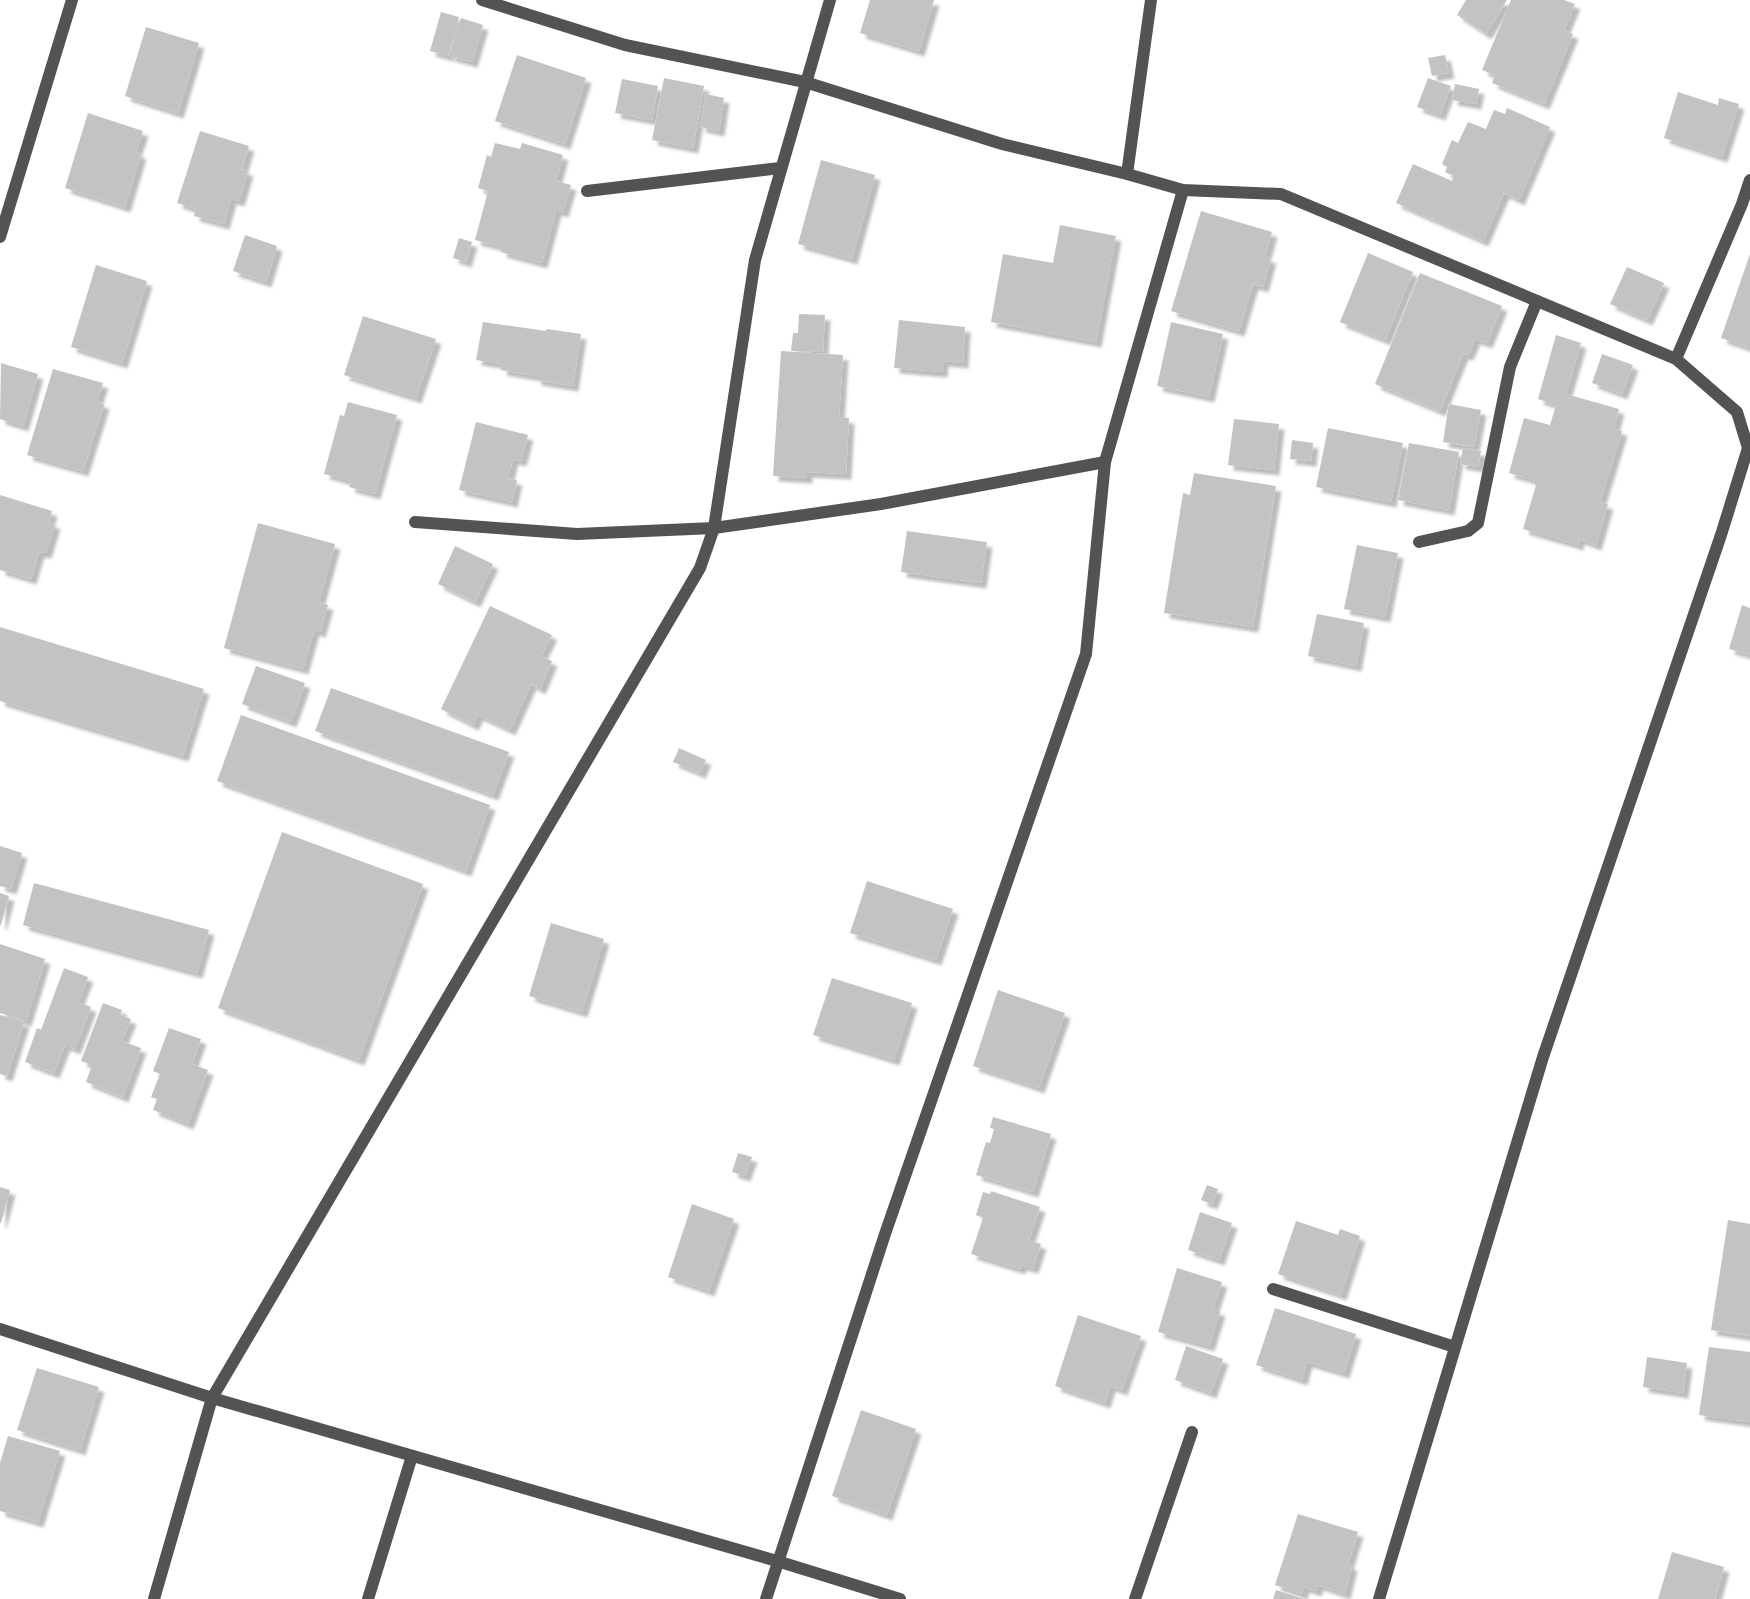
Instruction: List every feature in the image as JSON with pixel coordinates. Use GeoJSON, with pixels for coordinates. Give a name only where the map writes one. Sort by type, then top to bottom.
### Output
{"type":"FeatureCollection","features":[{"type":"Feature","properties":{"kind":"street"},"geometry":{"type":"LineString","coordinates":[[0,237],[72,0]]}},
{"type":"Feature","properties":{"kind":"street"},"geometry":{"type":"LineString","coordinates":[[482,0],[625,45],[805,82],[1002,144],[1183,190],[1281,194],[1676,359],[1737,412],[1748,448],[1543,1058],[1378,1599]]}},
{"type":"Feature","properties":{"kind":"street"},"geometry":{"type":"LineString","coordinates":[[154,1599],[212,1398],[700,568],[714,528],[755,260],[830,0]]}},
{"type":"Feature","properties":{"kind":"street"},"geometry":{"type":"LineString","coordinates":[[1127,174],[1151,0]]}},
{"type":"Feature","properties":{"kind":"street"},"geometry":{"type":"LineString","coordinates":[[587,191],[780,168]]}},
{"type":"Feature","properties":{"kind":"street"},"geometry":{"type":"LineString","coordinates":[[1676,359],[1750,180]]}},
{"type":"Feature","properties":{"kind":"street"},"geometry":{"type":"LineString","coordinates":[[766,1599],[885,1234],[1086,654],[1105,462],[1183,190]]}},
{"type":"Feature","properties":{"kind":"street"},"geometry":{"type":"LineString","coordinates":[[1419,542],[1468,531],[1478,523],[1510,367],[1537,301]]}},
{"type":"Feature","properties":{"kind":"street"},"geometry":{"type":"LineString","coordinates":[[1737,412],[1750,408]]}},
{"type":"Feature","properties":{"kind":"street"},"geometry":{"type":"LineString","coordinates":[[415,522],[577,534],[714,528],[880,504],[1105,462]]}},
{"type":"Feature","properties":{"kind":"street"},"geometry":{"type":"LineString","coordinates":[[1273,1289],[1455,1347]]}},
{"type":"Feature","properties":{"kind":"street"},"geometry":{"type":"LineString","coordinates":[[0,1329],[212,1398],[900,1599]]}},
{"type":"Feature","properties":{"kind":"street"},"geometry":{"type":"LineString","coordinates":[[1135,1599],[1192,1432]]}},
{"type":"Feature","properties":{"kind":"street"},"geometry":{"type":"LineString","coordinates":[[368,1599],[412,1456]]}},
{"type":"Feature","properties":{"kind":"building"},"geometry":{"type":"Polygon","coordinates":[[[870,0],[934,0],[919,51],[860,33],[870,0]]]}},
{"type":"Feature","properties":{"kind":"building"},"geometry":{"type":"Polygon","coordinates":[[[1466,0],[1507,0],[1486,34],[1457,15],[1466,0]]]}},
{"type":"Feature","properties":{"kind":"building"},"geometry":{"type":"Polygon","coordinates":[[[1511,0],[1564,0],[1575,4],[1564,30],[1573,34],[1544,104],[1492,83],[1495,75],[1482,70],[1511,0]]]}},
{"type":"Feature","properties":{"kind":"building"},"geometry":{"type":"Polygon","coordinates":[[[441,12],[459,17],[448,56],[430,51],[441,12]]]}},
{"type":"Feature","properties":{"kind":"building"},"geometry":{"type":"Polygon","coordinates":[[[461,18],[483,25],[472,62],[449,56],[461,18]]]}},
{"type":"Feature","properties":{"kind":"building"},"geometry":{"type":"Polygon","coordinates":[[[146,27],[199,43],[178,113],[125,96],[146,27]]]}},
{"type":"Feature","properties":{"kind":"building"},"geometry":{"type":"Polygon","coordinates":[[[517,55],[586,78],[565,144],[495,121],[517,55]]]}},
{"type":"Feature","properties":{"kind":"building"},"geometry":{"type":"Polygon","coordinates":[[[1445,55],[1449,73],[1432,76],[1428,58],[1445,55]]]}},
{"type":"Feature","properties":{"kind":"building"},"geometry":{"type":"Polygon","coordinates":[[[664,78],[704,86],[693,148],[652,140],[664,78]]]}},
{"type":"Feature","properties":{"kind":"building"},"geometry":{"type":"Polygon","coordinates":[[[1428,78],[1451,86],[1440,115],[1417,107],[1428,78]]]}},
{"type":"Feature","properties":{"kind":"building"},"geometry":{"type":"Polygon","coordinates":[[[622,79],[658,86],[652,120],[615,113],[622,79]]]}},
{"type":"Feature","properties":{"kind":"building"},"geometry":{"type":"Polygon","coordinates":[[[1455,84],[1479,89],[1476,104],[1452,100],[1455,84]]]}},
{"type":"Feature","properties":{"kind":"building"},"geometry":{"type":"Polygon","coordinates":[[[1678,92],[1718,105],[1719,98],[1739,104],[1722,157],[1664,138],[1678,92]]]}},
{"type":"Feature","properties":{"kind":"building"},"geometry":{"type":"Polygon","coordinates":[[[706,94],[724,98],[719,131],[700,127],[706,94]]]}},
{"type":"Feature","properties":{"kind":"building"},"geometry":{"type":"Polygon","coordinates":[[[1507,108],[1550,127],[1519,200],[1504,193],[1483,241],[1396,203],[1413,164],[1452,181],[1454,176],[1445,172],[1447,167],[1442,164],[1452,140],[1458,143],[1468,122],[1486,129],[1494,110],[1505,114],[1507,108]]]}},
{"type":"Feature","properties":{"kind":"building"},"geometry":{"type":"Polygon","coordinates":[[[88,113],[143,131],[136,152],[141,154],[125,207],[65,188],[88,113]]]}},
{"type":"Feature","properties":{"kind":"building"},"geometry":{"type":"Polygon","coordinates":[[[200,131],[249,146],[242,169],[248,171],[239,201],[231,199],[224,224],[194,216],[196,209],[177,203],[200,131]]]}},
{"type":"Feature","properties":{"kind":"building"},"geometry":{"type":"Polygon","coordinates":[[[495,143],[520,149],[522,143],[563,155],[556,181],[571,185],[563,212],[556,210],[542,263],[501,252],[502,247],[475,240],[488,191],[478,188],[487,155],[491,157],[495,143]]]}},
{"type":"Feature","properties":{"kind":"building"},"geometry":{"type":"Polygon","coordinates":[[[821,160],[875,175],[852,259],[798,244],[821,160]]]}},
{"type":"Feature","properties":{"kind":"building"},"geometry":{"type":"Polygon","coordinates":[[[1201,211],[1272,232],[1265,257],[1271,258],[1263,287],[1253,284],[1239,331],[1171,311],[1201,211]]]}},
{"type":"Feature","properties":{"kind":"building"},"geometry":{"type":"Polygon","coordinates":[[[1060,225],[1116,236],[1096,342],[991,322],[1003,254],[1053,263],[1060,225]]]}},
{"type":"Feature","properties":{"kind":"building"},"geometry":{"type":"Polygon","coordinates":[[[245,235],[277,246],[266,282],[233,271],[245,235]]]}},
{"type":"Feature","properties":{"kind":"building"},"geometry":{"type":"Polygon","coordinates":[[[459,238],[472,242],[466,262],[453,258],[459,238]]]}},
{"type":"Feature","properties":{"kind":"building"},"geometry":{"type":"Polygon","coordinates":[[[1368,253],[1413,272],[1385,340],[1340,322],[1368,253]]]}},
{"type":"Feature","properties":{"kind":"building"},"geometry":{"type":"Polygon","coordinates":[[[1750,254],[1750,348],[1721,338],[1750,254]]]}},
{"type":"Feature","properties":{"kind":"building"},"geometry":{"type":"Polygon","coordinates":[[[96,265],[147,281],[122,363],[71,347],[96,265]]]}},
{"type":"Feature","properties":{"kind":"building"},"geometry":{"type":"Polygon","coordinates":[[[1627,267],[1664,283],[1647,320],[1610,304],[1627,267]]]}},
{"type":"Feature","properties":{"kind":"building"},"geometry":{"type":"Polygon","coordinates":[[[1420,273],[1502,306],[1487,343],[1475,339],[1468,355],[1463,354],[1440,411],[1375,384],[1420,273]]]}},
{"type":"Feature","properties":{"kind":"building"},"geometry":{"type":"Polygon","coordinates":[[[799,314],[825,315],[823,352],[791,351],[793,333],[798,333],[799,314]]]}},
{"type":"Feature","properties":{"kind":"building"},"geometry":{"type":"Polygon","coordinates":[[[363,316],[436,339],[416,398],[344,375],[363,316]]]}},
{"type":"Feature","properties":{"kind":"building"},"geometry":{"type":"Polygon","coordinates":[[[899,320],[965,327],[963,363],[943,361],[942,372],[894,368],[899,320]]]}},
{"type":"Feature","properties":{"kind":"building"},"geometry":{"type":"Polygon","coordinates":[[[483,322],[581,334],[573,386],[536,380],[536,376],[501,370],[502,364],[476,360],[483,322]]]}},
{"type":"Feature","properties":{"kind":"building"},"geometry":{"type":"Polygon","coordinates":[[[1171,322],[1223,334],[1209,397],[1157,386],[1171,322]]]}},
{"type":"Feature","properties":{"kind":"building"},"geometry":{"type":"Polygon","coordinates":[[[1556,335],[1581,343],[1566,394],[1619,409],[1614,428],[1622,431],[1600,502],[1608,504],[1596,545],[1579,539],[1578,545],[1523,529],[1536,485],[1533,483],[1534,480],[1509,473],[1524,418],[1550,425],[1556,405],[1538,399],[1556,335]]]}},
{"type":"Feature","properties":{"kind":"building"},"geometry":{"type":"Polygon","coordinates":[[[781,351],[843,355],[839,417],[849,418],[846,474],[807,472],[807,478],[773,476],[781,351]]]}},
{"type":"Feature","properties":{"kind":"building"},"geometry":{"type":"Polygon","coordinates":[[[1602,354],[1633,365],[1622,394],[1592,383],[1602,354]]]}},
{"type":"Feature","properties":{"kind":"building"},"geometry":{"type":"Polygon","coordinates":[[[1,363],[38,374],[23,426],[0,419],[1,363]]]}},
{"type":"Feature","properties":{"kind":"building"},"geometry":{"type":"Polygon","coordinates":[[[53,369],[103,383],[97,401],[104,404],[83,471],[27,455],[53,369]]]}},
{"type":"Feature","properties":{"kind":"building"},"geometry":{"type":"Polygon","coordinates":[[[348,402],[397,415],[375,494],[349,487],[351,481],[324,474],[340,415],[344,416],[348,402]]]}},
{"type":"Feature","properties":{"kind":"building"},"geometry":{"type":"Polygon","coordinates":[[[1449,404],[1481,410],[1474,447],[1443,442],[1449,404]]]}},
{"type":"Feature","properties":{"kind":"building"},"geometry":{"type":"Polygon","coordinates":[[[1234,419],[1279,424],[1274,470],[1228,465],[1234,419]]]}},
{"type":"Feature","properties":{"kind":"building"},"geometry":{"type":"Polygon","coordinates":[[[476,422],[528,435],[521,461],[513,459],[508,478],[517,480],[512,502],[459,490],[476,422]]]}},
{"type":"Feature","properties":{"kind":"building"},"geometry":{"type":"Polygon","coordinates":[[[1328,428],[1403,443],[1391,502],[1316,487],[1328,428]]]}},
{"type":"Feature","properties":{"kind":"building"},"geometry":{"type":"Polygon","coordinates":[[[1292,440],[1313,443],[1311,461],[1290,459],[1292,440]]]}},
{"type":"Feature","properties":{"kind":"building"},"geometry":{"type":"Polygon","coordinates":[[[1409,443],[1459,452],[1449,510],[1398,500],[1409,443]]]}},
{"type":"Feature","properties":{"kind":"building"},"geometry":{"type":"Polygon","coordinates":[[[1463,448],[1481,451],[1478,467],[1460,464],[1463,448]]]}},
{"type":"Feature","properties":{"kind":"building"},"geometry":{"type":"Polygon","coordinates":[[[1194,473],[1276,486],[1253,627],[1164,613],[1183,493],[1190,495],[1194,473]]]}},
{"type":"Feature","properties":{"kind":"building"},"geometry":{"type":"Polygon","coordinates":[[[0,495],[52,511],[49,522],[55,524],[46,553],[39,552],[31,579],[0,570],[0,495]]]}},
{"type":"Feature","properties":{"kind":"building"},"geometry":{"type":"Polygon","coordinates":[[[258,523],[335,544],[319,602],[328,605],[320,632],[314,630],[303,669],[224,648],[258,523]]]}},
{"type":"Feature","properties":{"kind":"building"},"geometry":{"type":"Polygon","coordinates":[[[907,531],[987,542],[981,583],[901,572],[907,531]]]}},
{"type":"Feature","properties":{"kind":"building"},"geometry":{"type":"Polygon","coordinates":[[[1357,545],[1398,553],[1385,617],[1344,609],[1357,545]]]}},
{"type":"Feature","properties":{"kind":"building"},"geometry":{"type":"Polygon","coordinates":[[[455,546],[493,564],[475,602],[438,584],[455,546]]]}},
{"type":"Feature","properties":{"kind":"building"},"geometry":{"type":"Polygon","coordinates":[[[1742,605],[1750,608],[1750,655],[1729,649],[1742,605]]]}},
{"type":"Feature","properties":{"kind":"building"},"geometry":{"type":"Polygon","coordinates":[[[490,606],[552,635],[541,656],[552,661],[540,689],[531,684],[510,730],[478,715],[473,725],[441,709],[490,606]]]}},
{"type":"Feature","properties":{"kind":"building"},"geometry":{"type":"Polygon","coordinates":[[[1317,614],[1364,623],[1356,666],[1308,656],[1317,614]]]}},
{"type":"Feature","properties":{"kind":"building"},"geometry":{"type":"Polygon","coordinates":[[[0,627],[204,689],[183,756],[0,701],[0,627]]]}},
{"type":"Feature","properties":{"kind":"building"},"geometry":{"type":"Polygon","coordinates":[[[256,666],[305,683],[291,722],[242,704],[256,666]]]}},
{"type":"Feature","properties":{"kind":"building"},"geometry":{"type":"Polygon","coordinates":[[[331,688],[509,752],[493,795],[315,731],[331,688]]]}},
{"type":"Feature","properties":{"kind":"building"},"geometry":{"type":"Polygon","coordinates":[[[241,715],[490,805],[466,871],[217,781],[241,715]]]}},
{"type":"Feature","properties":{"kind":"building"},"geometry":{"type":"Polygon","coordinates":[[[679,748],[706,760],[700,773],[673,762],[679,748]]]}},
{"type":"Feature","properties":{"kind":"building"},"geometry":{"type":"Polygon","coordinates":[[[282,832],[423,884],[359,1060],[218,1008],[282,832]]]}},
{"type":"Feature","properties":{"kind":"building"},"geometry":{"type":"Polygon","coordinates":[[[0,846],[22,853],[11,889],[0,886],[0,846]]]}},
{"type":"Feature","properties":{"kind":"building"},"geometry":{"type":"Polygon","coordinates":[[[867,881],[953,909],[936,960],[850,933],[867,881]]]}},
{"type":"Feature","properties":{"kind":"building"},"geometry":{"type":"Polygon","coordinates":[[[34,883],[209,930],[197,973],[23,925],[34,883]]]}},
{"type":"Feature","properties":{"kind":"building"},"geometry":{"type":"Polygon","coordinates":[[[0,893],[9,896],[1,925],[0,925],[0,893]]]}},
{"type":"Feature","properties":{"kind":"building"},"geometry":{"type":"Polygon","coordinates":[[[551,923],[604,939],[582,1012],[529,996],[551,923]]]}},
{"type":"Feature","properties":{"kind":"building"},"geometry":{"type":"Polygon","coordinates":[[[0,944],[45,959],[26,1021],[0,1013],[0,944]]]}},
{"type":"Feature","properties":{"kind":"building"},"geometry":{"type":"Polygon","coordinates":[[[64,968],[88,977],[78,1002],[91,1007],[75,1049],[65,1045],[54,1073],[25,1062],[37,1028],[41,1030],[64,968]]]}},
{"type":"Feature","properties":{"kind":"building"},"geometry":{"type":"Polygon","coordinates":[[[832,978],[912,1003],[894,1060],[813,1035],[832,978]]]}},
{"type":"Feature","properties":{"kind":"building"},"geometry":{"type":"Polygon","coordinates":[[[998,990],[1065,1013],[1039,1088],[973,1066],[998,990]]]}},
{"type":"Feature","properties":{"kind":"building"},"geometry":{"type":"Polygon","coordinates":[[[103,1003],[122,1010],[120,1015],[131,1019],[122,1041],[141,1048],[123,1097],[86,1082],[92,1065],[81,1061],[103,1003]]]}},
{"type":"Feature","properties":{"kind":"building"},"geometry":{"type":"Polygon","coordinates":[[[0,1015],[24,1022],[7,1076],[0,1074],[0,1015]]]}},
{"type":"Feature","properties":{"kind":"building"},"geometry":{"type":"Polygon","coordinates":[[[169,1028],[201,1039],[192,1064],[208,1070],[188,1124],[153,1110],[157,1099],[151,1097],[160,1074],[153,1071],[169,1028]]]}},
{"type":"Feature","properties":{"kind":"building"},"geometry":{"type":"Polygon","coordinates":[[[993,1117],[1051,1134],[1033,1192],[976,1175],[986,1142],[990,1143],[994,1129],[990,1128],[993,1117]]]}},
{"type":"Feature","properties":{"kind":"building"},"geometry":{"type":"Polygon","coordinates":[[[738,1153],[752,1157],[745,1176],[732,1172],[738,1153]]]}},
{"type":"Feature","properties":{"kind":"building"},"geometry":{"type":"Polygon","coordinates":[[[1207,1185],[1218,1189],[1212,1204],[1201,1200],[1207,1185]]]}},
{"type":"Feature","properties":{"kind":"building"},"geometry":{"type":"Polygon","coordinates":[[[0,1187],[10,1190],[1,1223],[0,1223],[0,1187]]]}},
{"type":"Feature","properties":{"kind":"building"},"geometry":{"type":"Polygon","coordinates":[[[991,1191],[1040,1207],[1029,1240],[1041,1244],[1033,1268],[1021,1265],[1020,1269],[971,1254],[983,1218],[976,1215],[983,1192],[990,1194],[991,1191]]]}},
{"type":"Feature","properties":{"kind":"building"},"geometry":{"type":"Polygon","coordinates":[[[692,1204],[734,1219],[709,1291],[668,1277],[692,1204]]]}},
{"type":"Feature","properties":{"kind":"building"},"geometry":{"type":"Polygon","coordinates":[[[1200,1212],[1232,1223],[1219,1260],[1188,1250],[1200,1212]]]}},
{"type":"Feature","properties":{"kind":"building"},"geometry":{"type":"Polygon","coordinates":[[[1728,1220],[1750,1224],[1750,1336],[1711,1330],[1728,1220]]]}},
{"type":"Feature","properties":{"kind":"building"},"geometry":{"type":"Polygon","coordinates":[[[1296,1221],[1338,1235],[1340,1229],[1360,1236],[1341,1295],[1278,1274],[1296,1221]]]}},
{"type":"Feature","properties":{"kind":"building"},"geometry":{"type":"Polygon","coordinates":[[[1177,1268],[1222,1282],[1213,1309],[1220,1311],[1209,1346],[1158,1332],[1177,1268]]]}},
{"type":"Feature","properties":{"kind":"building"},"geometry":{"type":"Polygon","coordinates":[[[1275,1308],[1356,1334],[1344,1373],[1307,1362],[1302,1380],[1256,1365],[1275,1308]]]}},
{"type":"Feature","properties":{"kind":"building"},"geometry":{"type":"Polygon","coordinates":[[[1078,1315],[1141,1336],[1122,1390],[1110,1386],[1105,1403],[1055,1386],[1078,1315]]]}},
{"type":"Feature","properties":{"kind":"building"},"geometry":{"type":"Polygon","coordinates":[[[1186,1346],[1223,1359],[1211,1393],[1175,1380],[1186,1346]]]}},
{"type":"Feature","properties":{"kind":"building"},"geometry":{"type":"Polygon","coordinates":[[[1709,1347],[1750,1352],[1750,1422],[1699,1415],[1709,1347]]]}},
{"type":"Feature","properties":{"kind":"building"},"geometry":{"type":"Polygon","coordinates":[[[1647,1357],[1687,1363],[1683,1393],[1643,1387],[1647,1357]]]}},
{"type":"Feature","properties":{"kind":"building"},"geometry":{"type":"Polygon","coordinates":[[[37,1368],[99,1387],[80,1450],[17,1430],[37,1368]]]}},
{"type":"Feature","properties":{"kind":"building"},"geometry":{"type":"Polygon","coordinates":[[[861,1410],[916,1429],[887,1515],[832,1496],[861,1410]]]}},
{"type":"Feature","properties":{"kind":"building"},"geometry":{"type":"Polygon","coordinates":[[[8,1436],[60,1451],[38,1522],[0,1511],[0,1463],[8,1436]]]}},
{"type":"Feature","properties":{"kind":"building"},"geometry":{"type":"Polygon","coordinates":[[[1298,1514],[1358,1532],[1348,1564],[1352,1566],[1345,1594],[1318,1585],[1316,1591],[1304,1587],[1302,1594],[1275,1585],[1298,1514]]]}},
{"type":"Feature","properties":{"kind":"building"},"geometry":{"type":"Polygon","coordinates":[[[1672,1552],[1724,1567],[1715,1599],[1658,1599],[1672,1552]]]}},
{"type":"Feature","properties":{"kind":"building"},"geometry":{"type":"Polygon","coordinates":[[[1276,1590],[1304,1599],[1273,1599],[1276,1590]]]}}]}
